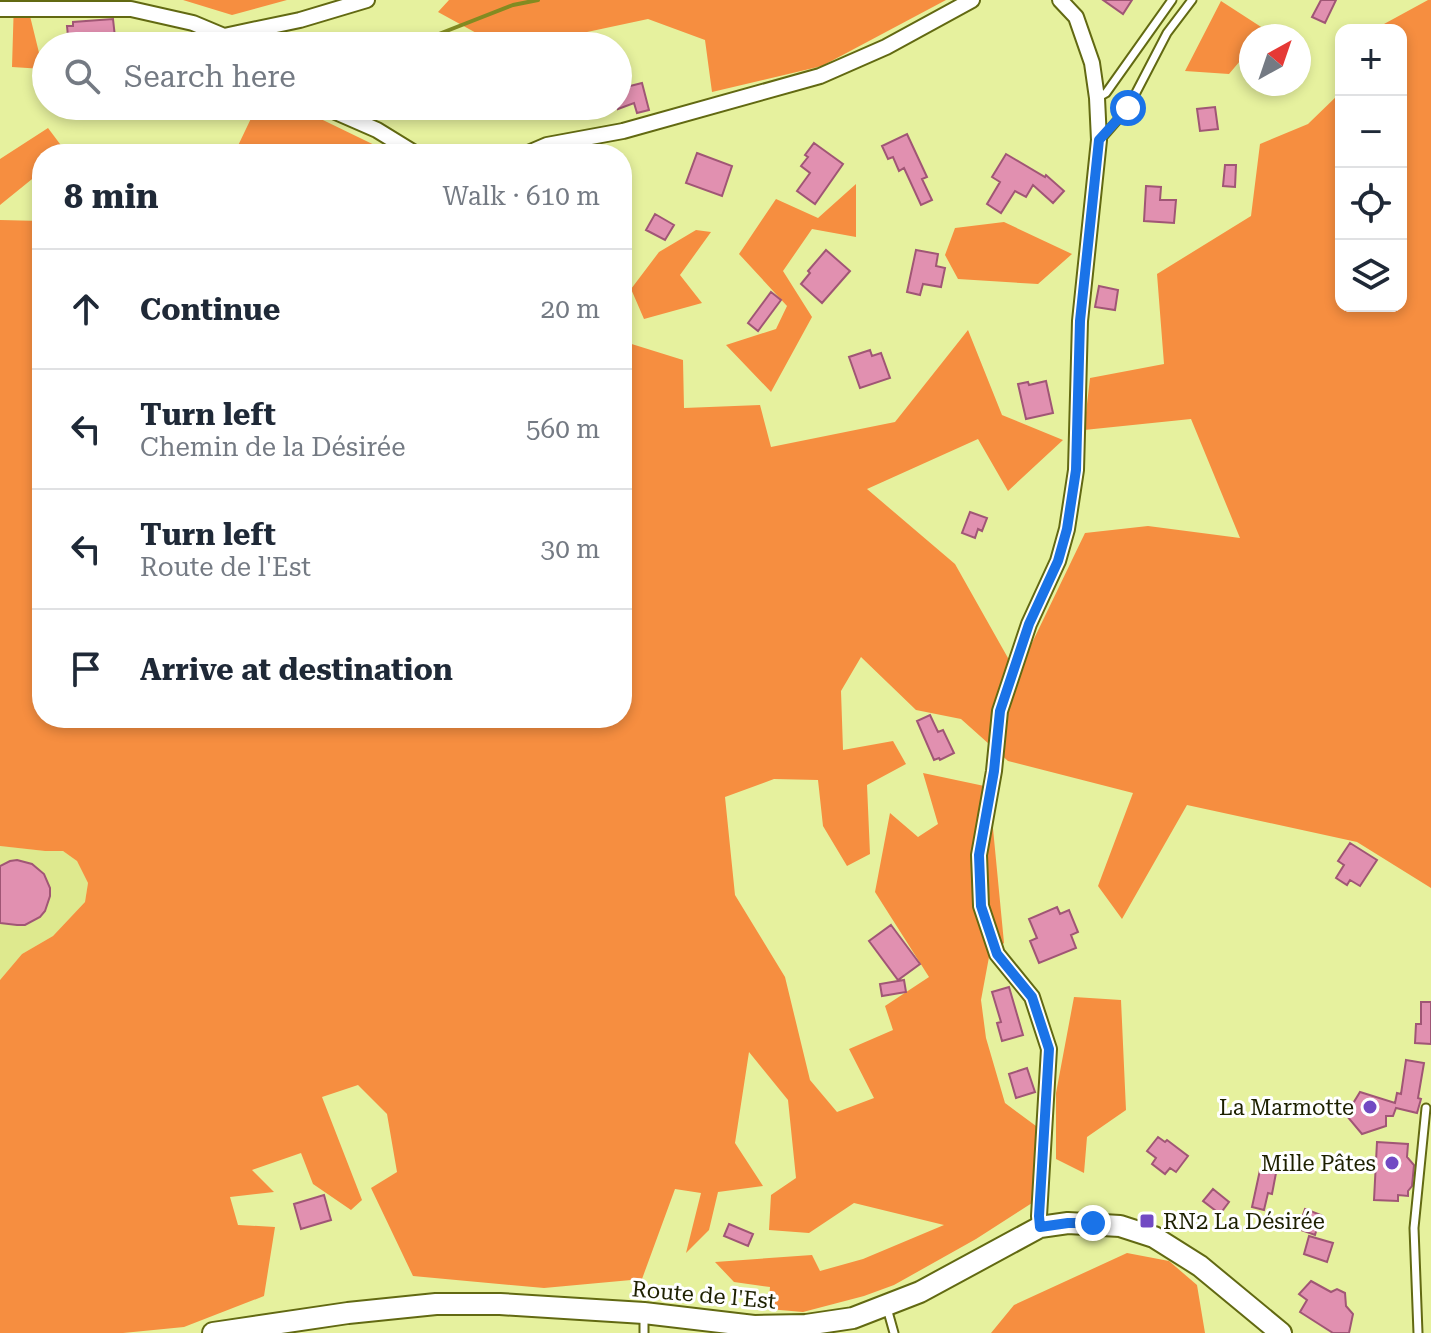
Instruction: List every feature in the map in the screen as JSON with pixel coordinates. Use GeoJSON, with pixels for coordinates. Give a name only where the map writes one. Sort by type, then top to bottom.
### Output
{"type":"FeatureCollection","features":[{"type":"Feature","properties":{"kind":"main road","name":"Route de l'Est"},"geometry":{"type":"LineString","coordinates":[[213,1333],[348,1313],[436,1304],[500,1304],[644,1323],[806,1325],[853,1318],[920,1292],[1040,1227],[1093,1223],[1120,1226],[1154,1237],[1200,1266],[1281,1333]]}},
{"type":"Feature","properties":{"kind":"street"},"geometry":{"type":"LineString","coordinates":[[258,32],[367,0]]}},
{"type":"Feature","properties":{"kind":"street"},"geometry":{"type":"LineString","coordinates":[[552,144],[623,131],[820,76],[886,47],[972,0]]}},
{"type":"Feature","properties":{"kind":"street"},"geometry":{"type":"LineString","coordinates":[[1040,1227],[1049,1049],[1032,997],[997,954],[981,906],[979,855],[994,771],[1000,711],[1029,624],[1058,561],[1067,529],[1076,470],[1080,321],[1099,140],[1092,63],[1076,17],[1060,0]]}},
{"type":"Feature","properties":{"kind":"street"},"geometry":{"type":"LineString","coordinates":[[0,9],[131,9],[193,23],[210,32]]}},
{"type":"Feature","properties":{"kind":"street"},"geometry":{"type":"LineString","coordinates":[[354,120],[400,144]]}},
{"type":"Feature","properties":{"kind":"lane"},"geometry":{"type":"LineString","coordinates":[[1097,98],[1106,93],[1172,0]]}},
{"type":"Feature","properties":{"kind":"lane"},"geometry":{"type":"LineString","coordinates":[[1099,140],[1128,108],[1167,33],[1192,0]]}},
{"type":"Feature","properties":{"kind":"lane"},"geometry":{"type":"LineString","coordinates":[[1418,1333],[1414,1228],[1426,1108]]}},
{"type":"Feature","properties":{"kind":"lane"},"geometry":{"type":"LineString","coordinates":[[885,1305],[894,1333]]}},
{"type":"Feature","properties":{"kind":"shaded area"},"geometry":{"type":"Polygon","coordinates":[[[14,0],[71,0],[69,17],[30,16],[34,32],[32,68],[12,67],[14,0]]]}},
{"type":"Feature","properties":{"kind":"shaded area"},"geometry":{"type":"Polygon","coordinates":[[[183,0],[287,0],[232,15],[183,0]]]}},
{"type":"Feature","properties":{"kind":"shaded area"},"geometry":{"type":"Polygon","coordinates":[[[449,0],[946,0],[822,66],[712,92],[705,40],[648,19],[587,32],[474,32],[438,12],[449,0]]]}},
{"type":"Feature","properties":{"kind":"shaded area"},"geometry":{"type":"Polygon","coordinates":[[[1431,0],[1431,888],[1357,842],[1187,805],[1122,919],[1098,886],[1133,793],[1008,761],[961,719],[916,710],[861,657],[841,691],[843,750],[893,741],[906,764],[867,785],[870,854],[847,866],[823,826],[818,780],[774,779],[725,797],[735,895],[785,977],[810,1080],[837,1112],[874,1098],[849,1049],[893,1030],[885,1006],[929,977],[875,892],[890,813],[918,837],[938,824],[923,773],[989,787],[1004,943],[989,957],[981,1000],[986,1038],[1005,1103],[1036,1126],[1032,1203],[894,1285],[803,1312],[768,1309],[770,1287],[734,1282],[715,1262],[812,1255],[820,1271],[863,1259],[944,1225],[854,1203],[809,1233],[769,1230],[771,1195],[796,1178],[788,1100],[749,1052],[735,1143],[763,1186],[718,1192],[709,1230],[686,1253],[701,1193],[675,1189],[642,1279],[544,1288],[413,1276],[371,1188],[397,1172],[387,1114],[358,1085],[322,1097],[362,1200],[351,1210],[313,1184],[301,1153],[252,1170],[274,1192],[230,1197],[238,1225],[275,1227],[264,1296],[184,1327],[123,1333],[0,1333],[0,980],[22,954],[53,936],[85,902],[88,883],[77,861],[63,851],[0,846],[0,220],[32,221],[32,728],[632,728],[632,344],[683,360],[684,408],[760,405],[771,447],[895,422],[968,330],[1002,415],[1063,440],[1008,491],[978,439],[867,489],[955,564],[1017,674],[1085,533],[1148,526],[1240,538],[1191,419],[1084,430],[1090,378],[1164,364],[1157,274],[1251,216],[1260,144],[1308,124],[1335,98],[1335,312],[1407,312],[1407,24],[1384,24],[1431,0]]]}},
{"type":"Feature","properties":{"kind":"shaded area"},"geometry":{"type":"Polygon","coordinates":[[[1221,1],[1256,24],[1239,24],[1239,62],[1229,74],[1185,71],[1221,1]]]}},
{"type":"Feature","properties":{"kind":"shaded area"},"geometry":{"type":"Polygon","coordinates":[[[250,120],[323,120],[372,144],[239,144],[250,120]]]}},
{"type":"Feature","properties":{"kind":"shaded area"},"geometry":{"type":"Polygon","coordinates":[[[48,128],[60,144],[32,144],[32,179],[0,205],[0,159],[48,128]]]}},
{"type":"Feature","properties":{"kind":"shaded area"},"geometry":{"type":"Polygon","coordinates":[[[856,184],[856,237],[812,229],[783,271],[812,317],[771,392],[726,345],[776,329],[787,306],[739,254],[776,199],[818,218],[856,184]]]}},
{"type":"Feature","properties":{"kind":"shaded area"},"geometry":{"type":"Polygon","coordinates":[[[1004,222],[1072,254],[1038,284],[958,279],[945,255],[955,228],[1004,222]]]}},
{"type":"Feature","properties":{"kind":"shaded area"},"geometry":{"type":"Polygon","coordinates":[[[696,230],[711,232],[680,275],[702,303],[644,319],[632,288],[659,252],[696,230]]]}},
{"type":"Feature","properties":{"kind":"shaded area"},"geometry":{"type":"Polygon","coordinates":[[[0,846],[63,851],[77,861],[88,883],[85,902],[53,936],[22,954],[0,980],[0,846]]]}},
{"type":"Feature","properties":{"kind":"shaded area"},"geometry":{"type":"Polygon","coordinates":[[[1074,997],[1121,1000],[1126,1110],[1087,1137],[1084,1173],[1056,1159],[1056,1093],[1074,997]]]}},
{"type":"Feature","properties":{"kind":"shaded area"},"geometry":{"type":"Polygon","coordinates":[[[1127,1253],[1169,1261],[1197,1285],[1205,1333],[991,1333],[1014,1305],[1127,1253]]]}},
{"type":"Feature","properties":{"kind":"building"},"geometry":{"type":"Polygon","coordinates":[[[1103,0],[1132,0],[1123,14],[1103,0]]]}},
{"type":"Feature","properties":{"kind":"building"},"geometry":{"type":"Polygon","coordinates":[[[1321,0],[1336,0],[1325,23],[1312,17],[1321,0]]]}},
{"type":"Feature","properties":{"kind":"building"},"geometry":{"type":"Polygon","coordinates":[[[113,19],[114,32],[68,32],[67,26],[73,26],[73,22],[113,19]]]}},
{"type":"Feature","properties":{"kind":"building"},"geometry":{"type":"Polygon","coordinates":[[[642,83],[649,110],[637,113],[632,104],[632,86],[642,83]]]}},
{"type":"Feature","properties":{"kind":"building"},"geometry":{"type":"Polygon","coordinates":[[[1215,107],[1218,129],[1200,131],[1197,109],[1215,107]]]}},
{"type":"Feature","properties":{"kind":"building"},"geometry":{"type":"Polygon","coordinates":[[[907,134],[927,177],[922,179],[932,200],[921,205],[904,168],[899,171],[893,157],[888,159],[882,146],[907,134]]]}},
{"type":"Feature","properties":{"kind":"building"},"geometry":{"type":"Polygon","coordinates":[[[814,143],[843,164],[815,204],[797,191],[810,173],[801,166],[814,143]]]}},
{"type":"Feature","properties":{"kind":"building"},"geometry":{"type":"Polygon","coordinates":[[[697,153],[732,166],[722,196],[686,183],[697,153]]]}},
{"type":"Feature","properties":{"kind":"building"},"geometry":{"type":"Polygon","coordinates":[[[1006,154],[1046,175],[1064,191],[1053,203],[1033,185],[1026,197],[1015,191],[1001,213],[987,204],[1000,182],[992,177],[1006,154]]]}},
{"type":"Feature","properties":{"kind":"building"},"geometry":{"type":"Polygon","coordinates":[[[1225,165],[1236,165],[1235,187],[1223,186],[1225,165]]]}},
{"type":"Feature","properties":{"kind":"building"},"geometry":{"type":"Polygon","coordinates":[[[1146,186],[1161,187],[1160,200],[1176,200],[1174,223],[1144,221],[1146,186]]]}},
{"type":"Feature","properties":{"kind":"building"},"geometry":{"type":"Polygon","coordinates":[[[655,214],[674,225],[665,240],[646,230],[655,214]]]}},
{"type":"Feature","properties":{"kind":"building"},"geometry":{"type":"Polygon","coordinates":[[[826,250],[850,271],[822,303],[801,284],[826,250]]]}},
{"type":"Feature","properties":{"kind":"building"},"geometry":{"type":"Polygon","coordinates":[[[916,250],[938,254],[936,266],[945,268],[941,287],[923,284],[920,295],[907,292],[916,250]]]}},
{"type":"Feature","properties":{"kind":"building"},"geometry":{"type":"Polygon","coordinates":[[[1099,286],[1118,290],[1115,310],[1095,307],[1099,286]]]}},
{"type":"Feature","properties":{"kind":"building"},"geometry":{"type":"Polygon","coordinates":[[[771,292],[781,300],[758,331],[748,323],[771,292]]]}},
{"type":"Feature","properties":{"kind":"building"},"geometry":{"type":"Polygon","coordinates":[[[870,350],[872,356],[881,353],[890,378],[860,388],[849,357],[870,350]]]}},
{"type":"Feature","properties":{"kind":"building"},"geometry":{"type":"Polygon","coordinates":[[[1046,381],[1053,413],[1026,419],[1018,384],[1046,381]]]}},
{"type":"Feature","properties":{"kind":"building"},"geometry":{"type":"Polygon","coordinates":[[[970,512],[987,518],[982,531],[978,529],[975,538],[962,533],[970,512]]]}},
{"type":"Feature","properties":{"kind":"building"},"geometry":{"type":"Polygon","coordinates":[[[930,715],[938,732],[943,730],[954,753],[940,760],[934,760],[917,721],[930,715]]]}},
{"type":"Feature","properties":{"kind":"building"},"geometry":{"type":"Polygon","coordinates":[[[1350,843],[1377,860],[1360,886],[1350,880],[1347,885],[1336,878],[1344,865],[1338,861],[1350,843]]]}},
{"type":"Feature","properties":{"kind":"building"},"geometry":{"type":"Polygon","coordinates":[[[17,860],[32,864],[44,874],[50,888],[45,911],[25,925],[0,923],[0,866],[17,860]]]}},
{"type":"Feature","properties":{"kind":"building"},"geometry":{"type":"Polygon","coordinates":[[[1057,907],[1060,914],[1069,910],[1078,932],[1071,935],[1076,948],[1039,963],[1030,941],[1037,938],[1029,919],[1057,907]]]}},
{"type":"Feature","properties":{"kind":"building"},"geometry":{"type":"Polygon","coordinates":[[[891,925],[920,964],[898,980],[869,941],[891,925]]]}},
{"type":"Feature","properties":{"kind":"building"},"geometry":{"type":"Polygon","coordinates":[[[904,980],[906,992],[882,996],[880,984],[904,980]]]}},
{"type":"Feature","properties":{"kind":"building"},"geometry":{"type":"Polygon","coordinates":[[[1009,987],[1023,1035],[1002,1041],[997,1023],[1001,1022],[992,992],[1009,987]]]}},
{"type":"Feature","properties":{"kind":"building"},"geometry":{"type":"Polygon","coordinates":[[[1421,1002],[1431,1002],[1431,1044],[1415,1043],[1416,1024],[1421,1024],[1421,1002]]]}},
{"type":"Feature","properties":{"kind":"building"},"geometry":{"type":"Polygon","coordinates":[[[1406,1060],[1424,1063],[1417,1113],[1396,1108],[1393,1116],[1386,1116],[1386,1126],[1362,1134],[1346,1115],[1360,1092],[1395,1103],[1397,1093],[1401,1094],[1406,1060]]]}},
{"type":"Feature","properties":{"kind":"building"},"geometry":{"type":"Polygon","coordinates":[[[1027,1068],[1035,1092],[1016,1098],[1009,1074],[1027,1068]]]}},
{"type":"Feature","properties":{"kind":"building"},"geometry":{"type":"Polygon","coordinates":[[[1158,1137],[1188,1156],[1176,1172],[1170,1168],[1165,1174],[1152,1164],[1156,1158],[1147,1151],[1158,1137]]]}},
{"type":"Feature","properties":{"kind":"building"},"geometry":{"type":"Polygon","coordinates":[[[1377,1142],[1408,1144],[1407,1157],[1414,1165],[1412,1186],[1408,1196],[1398,1195],[1398,1201],[1374,1200],[1377,1142]]]}},
{"type":"Feature","properties":{"kind":"building"},"geometry":{"type":"Polygon","coordinates":[[[1260,1170],[1276,1173],[1272,1194],[1268,1193],[1264,1210],[1252,1207],[1260,1170]]]}},
{"type":"Feature","properties":{"kind":"building"},"geometry":{"type":"Polygon","coordinates":[[[1213,1189],[1229,1202],[1220,1214],[1203,1201],[1213,1189]]]}},
{"type":"Feature","properties":{"kind":"building"},"geometry":{"type":"Polygon","coordinates":[[[324,1195],[331,1220],[301,1229],[294,1204],[324,1195]]]}},
{"type":"Feature","properties":{"kind":"building"},"geometry":{"type":"Polygon","coordinates":[[[1305,1209],[1321,1215],[1315,1235],[1298,1229],[1305,1209]]]}},
{"type":"Feature","properties":{"kind":"building"},"geometry":{"type":"Polygon","coordinates":[[[729,1224],[753,1234],[748,1246],[724,1236],[729,1224]]]}},
{"type":"Feature","properties":{"kind":"building"},"geometry":{"type":"Polygon","coordinates":[[[1309,1236],[1333,1243],[1327,1262],[1304,1254],[1309,1236]]]}},
{"type":"Feature","properties":{"kind":"building"},"geometry":{"type":"Polygon","coordinates":[[[1311,1281],[1331,1292],[1337,1289],[1345,1293],[1346,1306],[1353,1314],[1349,1333],[1333,1333],[1300,1312],[1307,1300],[1299,1294],[1311,1281]]]}},
{"type":"Feature","properties":{"kind":"waterway"},"geometry":{"type":"LineString","coordinates":[[444,32],[513,5],[538,0]]}},
{"type":"Feature","properties":{"kind":"place","name":"La Marmotte"},"geometry":{"type":"Point","coordinates":[1370,1107]}},
{"type":"Feature","properties":{"kind":"place","name":"Mille Pâtes"},"geometry":{"type":"Point","coordinates":[1392,1163]}},
{"type":"Feature","properties":{"kind":"place","name":"RN2 La Désirée"},"geometry":{"type":"Point","coordinates":[1147,1221]}},
{"type":"Feature","properties":{"kind":"route"},"geometry":{"type":"LineString","coordinates":[[1093,1223],[1040,1227],[1049,1049],[1032,997],[997,954],[981,906],[979,855],[994,771],[1000,711],[1014,664],[1058,561],[1067,529],[1076,470],[1080,321],[1099,140],[1128,108]]}}]}
